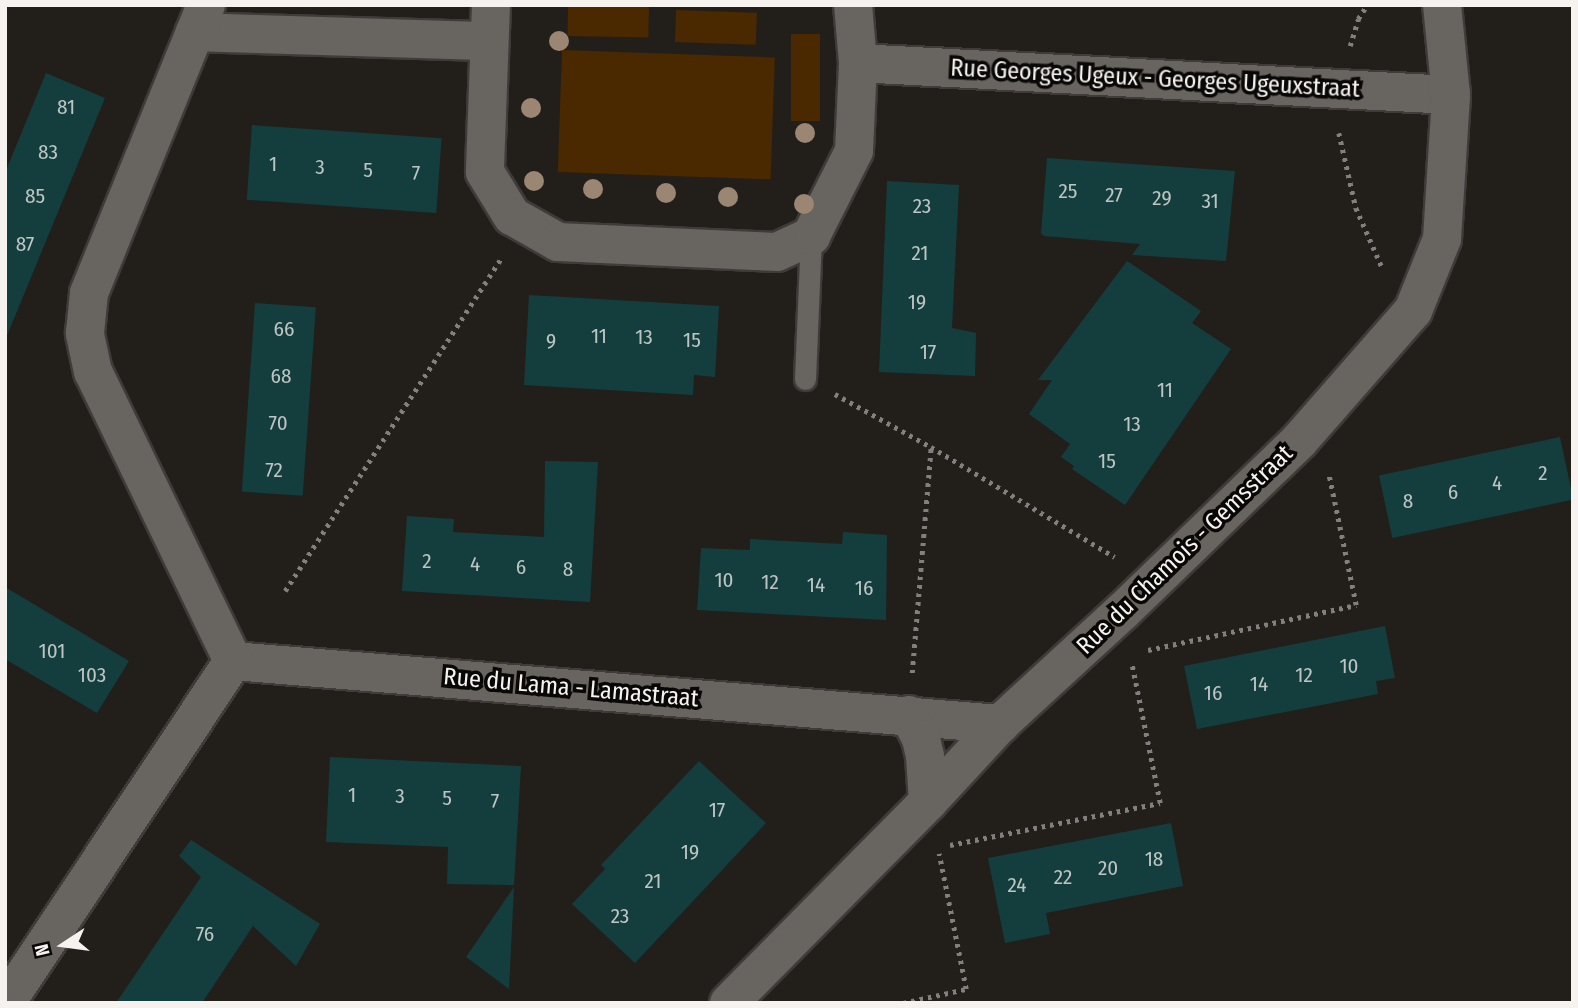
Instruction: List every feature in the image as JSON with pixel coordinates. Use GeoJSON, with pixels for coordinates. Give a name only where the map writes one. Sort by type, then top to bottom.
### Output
{"type":"FeatureCollection","features":[{"type":"Feature","properties":{"kind":"street"},"geometry":{"type":"LineString","coordinates":[[6,1003],[233,661],[93,372],[85,332],[89,293],[201,18],[490,23],[485,172],[512,216],[558,242],[777,251],[811,236],[854,151],[858,63],[853,5]]}},
{"type":"Feature","properties":{"kind":"street","name":"Rue du Chamois - Gemsstraat"},"geometry":{"type":"LineString","coordinates":[[729,1003],[928,802],[1000,724],[1122,612],[1318,420],[1412,311],[1442,239],[1451,95],[1442,5]]}},
{"type":"Feature","properties":{"kind":"street","name":"Rue Georges Ugeux - Georges Ugeuxstraat"},"geometry":{"type":"LineString","coordinates":[[858,63],[1451,95]]}},
{"type":"Feature","properties":{"kind":"street","name":"Rue du Lama - Lamastraat"},"geometry":{"type":"LineString","coordinates":[[233,661],[1000,724]]}},
{"type":"Feature","properties":{"kind":"street"},"geometry":{"type":"LineString","coordinates":[[909,715],[925,756],[928,802]]}},
{"type":"Feature","properties":{"kind":"lane"},"geometry":{"type":"LineString","coordinates":[[806,379],[811,236]]}},
{"type":"Feature","properties":{"kind":"path"},"geometry":{"type":"LineString","coordinates":[[1367,5],[1358,19],[1336,89],[1336,121],[1356,208],[1382,268],[1412,311]]}},
{"type":"Feature","properties":{"kind":"path"},"geometry":{"type":"LineString","coordinates":[[285,591],[510,245],[512,216]]}},
{"type":"Feature","properties":{"kind":"path"},"geometry":{"type":"LineString","coordinates":[[806,379],[931,447],[1154,581]]}},
{"type":"Feature","properties":{"kind":"path"},"geometry":{"type":"LineString","coordinates":[[1130,654],[1356,605],[1318,420]]}},
{"type":"Feature","properties":{"kind":"path"},"geometry":{"type":"LineString","coordinates":[[909,715],[931,447]]}},
{"type":"Feature","properties":{"kind":"path"},"geometry":{"type":"LineString","coordinates":[[903,1003],[966,989],[938,848],[1160,803],[1122,612]]}},
{"type":"Feature","properties":{"kind":"shaded area"},"geometry":{"type":"Polygon","coordinates":[[[568,5],[649,6],[648,37],[567,36],[568,5]]]}},
{"type":"Feature","properties":{"kind":"shaded area"},"geometry":{"type":"Polygon","coordinates":[[[676,10],[757,13],[756,45],[675,42],[676,10]]]}},
{"type":"Feature","properties":{"kind":"shaded area"},"geometry":{"type":"Polygon","coordinates":[[[791,34],[820,34],[820,121],[791,121],[791,34]]]}},
{"type":"Feature","properties":{"kind":"shaded area"},"geometry":{"type":"Polygon","coordinates":[[[562,50],[775,57],[771,179],[558,172],[562,50]]]}},
{"type":"Feature","properties":{"kind":"building"},"geometry":{"type":"Polygon","coordinates":[[[46,73],[105,98],[6,338],[5,173],[46,73]]]}},
{"type":"Feature","properties":{"kind":"building"},"geometry":{"type":"Polygon","coordinates":[[[252,125],[442,138],[436,213],[247,200],[252,125]]]}},
{"type":"Feature","properties":{"kind":"building"},"geometry":{"type":"Polygon","coordinates":[[[1047,158],[1235,171],[1226,261],[1132,255],[1140,244],[1044,236],[1041,233],[1047,158]]]}},
{"type":"Feature","properties":{"kind":"building"},"geometry":{"type":"Polygon","coordinates":[[[887,181],[959,185],[952,328],[976,333],[975,376],[879,372],[887,181]]]}},
{"type":"Feature","properties":{"kind":"building"},"geometry":{"type":"Polygon","coordinates":[[[1127,261],[1201,311],[1192,323],[1231,349],[1125,505],[1072,469],[1074,466],[1061,457],[1070,444],[1029,414],[1052,380],[1038,380],[1127,261]]]}},
{"type":"Feature","properties":{"kind":"building"},"geometry":{"type":"Polygon","coordinates":[[[529,295],[719,306],[715,377],[694,375],[693,395],[524,385],[529,295]]]}},
{"type":"Feature","properties":{"kind":"building"},"geometry":{"type":"Polygon","coordinates":[[[255,303],[316,307],[303,496],[242,492],[255,303]]]}},
{"type":"Feature","properties":{"kind":"building"},"geometry":{"type":"Polygon","coordinates":[[[1560,437],[1573,500],[1392,538],[1379,475],[1560,437]]]}},
{"type":"Feature","properties":{"kind":"building"},"geometry":{"type":"Polygon","coordinates":[[[545,461],[598,462],[590,602],[402,591],[407,516],[454,519],[453,532],[544,537],[545,461]]]}},
{"type":"Feature","properties":{"kind":"building"},"geometry":{"type":"Polygon","coordinates":[[[843,532],[887,535],[886,620],[697,610],[701,548],[750,550],[750,539],[842,544],[843,532]]]}},
{"type":"Feature","properties":{"kind":"building"},"geometry":{"type":"Polygon","coordinates":[[[5,587],[129,661],[97,713],[5,659],[5,587]]]}},
{"type":"Feature","properties":{"kind":"building"},"geometry":{"type":"Polygon","coordinates":[[[1385,626],[1395,678],[1376,681],[1378,694],[1197,729],[1184,666],[1385,626]]]}},
{"type":"Feature","properties":{"kind":"building"},"geometry":{"type":"Polygon","coordinates":[[[330,757],[521,766],[514,885],[447,884],[448,847],[326,842],[330,757]]]}},
{"type":"Feature","properties":{"kind":"building"},"geometry":{"type":"Polygon","coordinates":[[[699,761],[766,823],[635,963],[572,904],[605,869],[601,865],[699,761]]]}},
{"type":"Feature","properties":{"kind":"building"},"geometry":{"type":"Polygon","coordinates":[[[1171,823],[1183,886],[1046,913],[1050,934],[1005,943],[988,858],[1171,823]]]}},
{"type":"Feature","properties":{"kind":"building"},"geometry":{"type":"Polygon","coordinates":[[[191,840],[320,924],[296,966],[253,926],[202,1003],[116,1003],[201,877],[179,856],[191,840]]]}},
{"type":"Feature","properties":{"kind":"building"},"geometry":{"type":"Polygon","coordinates":[[[514,887],[509,989],[466,957],[514,887]]]}}]}
